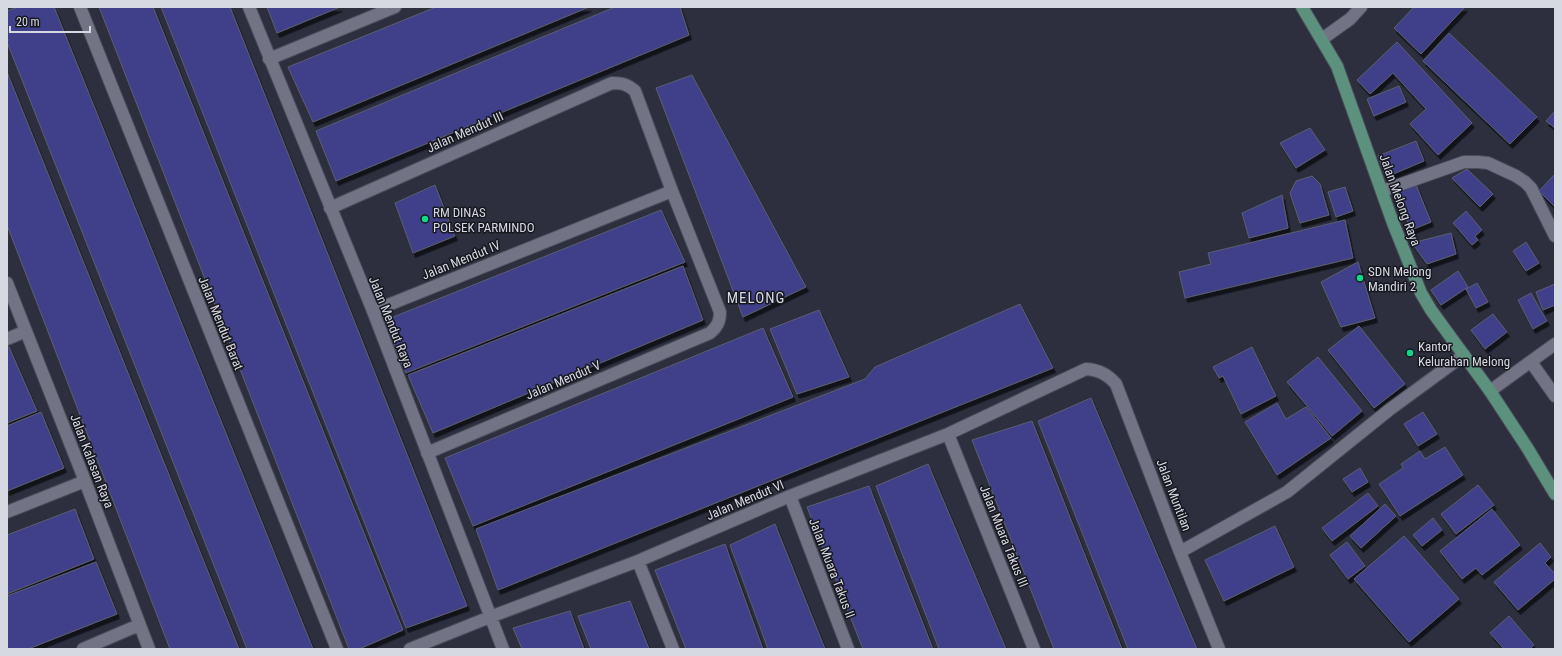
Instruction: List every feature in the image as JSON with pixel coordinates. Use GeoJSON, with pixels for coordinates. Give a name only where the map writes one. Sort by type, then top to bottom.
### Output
{"type":"FeatureCollection","features":[{"type":"Feature","properties":{"kind":"main road","name":"Jalan Melong Raya"},"geometry":{"type":"LineString","coordinates":[[1302,7],[1337,66],[1382,192],[1421,293],[1431,310],[1490,390],[1555,494]]}},
{"type":"Feature","properties":{"kind":"street","name":"Jalan Mendut Barat"},"geometry":{"type":"LineString","coordinates":[[80,7],[337,649]]}},
{"type":"Feature","properties":{"kind":"street","name":"Jalan Mendut Raya"},"geometry":{"type":"LineString","coordinates":[[249,7],[373,311],[502,649]]}},
{"type":"Feature","properties":{"kind":"street"},"geometry":{"type":"LineString","coordinates":[[269,59],[395,7]]}},
{"type":"Feature","properties":{"kind":"street"},"geometry":{"type":"LineString","coordinates":[[1322,39],[1350,19],[1361,7]]}},
{"type":"Feature","properties":{"kind":"street","name":"Jalan Mendut III"},"geometry":{"type":"LineString","coordinates":[[330,208],[612,82],[622,82],[635,91],[672,191]]}},
{"type":"Feature","properties":{"kind":"street"},"geometry":{"type":"LineString","coordinates":[[1382,192],[1464,162],[1488,163],[1516,176],[1531,188],[1555,236]]}},
{"type":"Feature","properties":{"kind":"street","name":"Jalan Mendut IV"},"geometry":{"type":"LineString","coordinates":[[373,311],[672,191]]}},
{"type":"Feature","properties":{"kind":"street","name":"Jalan Mendut V"},"geometry":{"type":"LineString","coordinates":[[427,453],[710,333],[716,327],[720,320],[720,312],[672,191]]}},
{"type":"Feature","properties":{"kind":"street","name":"Jalan Kalasan Raya"},"geometry":{"type":"LineString","coordinates":[[7,283],[149,649]]}},
{"type":"Feature","properties":{"kind":"street"},"geometry":{"type":"LineString","coordinates":[[7,339],[26,331]]}},
{"type":"Feature","properties":{"kind":"street"},"geometry":{"type":"LineString","coordinates":[[1490,390],[1555,344]]}},
{"type":"Feature","properties":{"kind":"street"},"geometry":{"type":"LineString","coordinates":[[1180,552],[1287,492],[1389,410],[1464,355]]}},
{"type":"Feature","properties":{"kind":"street"},"geometry":{"type":"LineString","coordinates":[[1531,362],[1555,396]]}},
{"type":"Feature","properties":{"kind":"street","name":"Jalan Muntilan"},"geometry":{"type":"LineString","coordinates":[[1086,369],[1097,370],[1108,376],[1116,384],[1180,552],[1219,649]]}},
{"type":"Feature","properties":{"kind":"street","name":"Jalan Mendut VI"},"geometry":{"type":"LineString","coordinates":[[410,649],[638,561],[790,496],[948,434],[1086,369]]}},
{"type":"Feature","properties":{"kind":"street","name":"Jalan Muara Takus III"},"geometry":{"type":"LineString","coordinates":[[948,434],[1034,649]]}},
{"type":"Feature","properties":{"kind":"street"},"geometry":{"type":"LineString","coordinates":[[7,512],[85,481]]}},
{"type":"Feature","properties":{"kind":"street","name":"Jalan Muara Takus II"},"geometry":{"type":"LineString","coordinates":[[790,496],[848,649]]}},
{"type":"Feature","properties":{"kind":"street"},"geometry":{"type":"LineString","coordinates":[[638,561],[673,649]]}},
{"type":"Feature","properties":{"kind":"street"},"geometry":{"type":"LineString","coordinates":[[83,649],[139,626]]}},
{"type":"Feature","properties":{"kind":"building"},"geometry":{"type":"Polygon","coordinates":[[[18,7],[54,7],[313,649],[247,649],[7,42],[7,11],[18,7]]]}},
{"type":"Feature","properties":{"kind":"building"},"geometry":{"type":"Polygon","coordinates":[[[99,7],[153,7],[403,630],[359,649],[349,649],[99,7]]]}},
{"type":"Feature","properties":{"kind":"building"},"geometry":{"type":"Polygon","coordinates":[[[161,7],[230,7],[467,606],[406,628],[161,7]]]}},
{"type":"Feature","properties":{"kind":"building"},"geometry":{"type":"Polygon","coordinates":[[[267,7],[340,7],[277,33],[267,7]]]}},
{"type":"Feature","properties":{"kind":"building"},"geometry":{"type":"Polygon","coordinates":[[[436,7],[589,7],[313,122],[288,67],[436,7]]]}},
{"type":"Feature","properties":{"kind":"building"},"geometry":{"type":"Polygon","coordinates":[[[615,7],[680,7],[689,35],[336,181],[316,131],[615,7]]]}},
{"type":"Feature","properties":{"kind":"building"},"geometry":{"type":"Polygon","coordinates":[[[1414,7],[1465,7],[1421,54],[1394,28],[1414,7]]]}},
{"type":"Feature","properties":{"kind":"building"},"geometry":{"type":"Polygon","coordinates":[[[1449,33],[1537,117],[1510,144],[1423,61],[1449,33]]]}},
{"type":"Feature","properties":{"kind":"building"},"geometry":{"type":"Polygon","coordinates":[[[1397,42],[1472,123],[1438,155],[1410,124],[1426,109],[1393,73],[1370,94],[1357,80],[1397,42]]]}},
{"type":"Feature","properties":{"kind":"building"},"geometry":{"type":"Polygon","coordinates":[[[7,72],[239,649],[170,649],[7,225],[7,72]]]}},
{"type":"Feature","properties":{"kind":"building"},"geometry":{"type":"Polygon","coordinates":[[[692,75],[806,287],[743,317],[656,88],[692,75]]]}},
{"type":"Feature","properties":{"kind":"building"},"geometry":{"type":"Polygon","coordinates":[[[1399,86],[1406,102],[1374,116],[1367,99],[1399,86]]]}},
{"type":"Feature","properties":{"kind":"building"},"geometry":{"type":"Polygon","coordinates":[[[1555,111],[1555,128],[1546,121],[1555,111]]]}},
{"type":"Feature","properties":{"kind":"building"},"geometry":{"type":"Polygon","coordinates":[[[1310,128],[1325,150],[1296,168],[1280,143],[1310,128]]]}},
{"type":"Feature","properties":{"kind":"building"},"geometry":{"type":"Polygon","coordinates":[[[1416,141],[1424,161],[1386,177],[1378,156],[1416,141]]]}},
{"type":"Feature","properties":{"kind":"building"},"geometry":{"type":"Polygon","coordinates":[[[1467,169],[1493,194],[1480,207],[1452,178],[1467,169]]]}},
{"type":"Feature","properties":{"kind":"building"},"geometry":{"type":"Polygon","coordinates":[[[1555,174],[1555,207],[1539,191],[1555,174]]]}},
{"type":"Feature","properties":{"kind":"building"},"geometry":{"type":"Polygon","coordinates":[[[1312,176],[1320,184],[1329,215],[1300,223],[1290,193],[1296,181],[1312,176]]]}},
{"type":"Feature","properties":{"kind":"building","name":"RM DINAS POLSEK PARMINDO"},"geometry":{"type":"Polygon","coordinates":[[[435,185],[455,236],[413,253],[395,203],[435,185]]]}},
{"type":"Feature","properties":{"kind":"building"},"geometry":{"type":"Polygon","coordinates":[[[1416,185],[1431,222],[1411,230],[1396,193],[1416,185]]]}},
{"type":"Feature","properties":{"kind":"building"},"geometry":{"type":"Polygon","coordinates":[[[1345,187],[1353,211],[1336,217],[1328,192],[1345,187]]]}},
{"type":"Feature","properties":{"kind":"building"},"geometry":{"type":"Polygon","coordinates":[[[1282,195],[1288,228],[1249,238],[1242,213],[1282,195]]]}},
{"type":"Feature","properties":{"kind":"building"},"geometry":{"type":"Polygon","coordinates":[[[661,210],[685,262],[406,373],[383,321],[661,210]]]}},
{"type":"Feature","properties":{"kind":"building"},"geometry":{"type":"Polygon","coordinates":[[[1466,211],[1482,230],[1475,236],[1478,240],[1472,245],[1453,223],[1466,211]]]}},
{"type":"Feature","properties":{"kind":"building"},"geometry":{"type":"Polygon","coordinates":[[[1345,220],[1353,258],[1185,298],[1179,272],[1211,264],[1208,253],[1345,220]]]}},
{"type":"Feature","properties":{"kind":"building"},"geometry":{"type":"Polygon","coordinates":[[[1451,233],[1456,254],[1427,264],[1412,243],[1451,233]]]}},
{"type":"Feature","properties":{"kind":"building"},"geometry":{"type":"Polygon","coordinates":[[[1526,242],[1539,263],[1526,271],[1513,251],[1526,242]]]}},
{"type":"Feature","properties":{"kind":"building"},"geometry":{"type":"Polygon","coordinates":[[[1358,262],[1375,318],[1341,327],[1321,282],[1358,262]]]}},
{"type":"Feature","properties":{"kind":"building"},"geometry":{"type":"Polygon","coordinates":[[[683,266],[703,320],[433,433],[408,375],[683,266]]]}},
{"type":"Feature","properties":{"kind":"building"},"geometry":{"type":"Polygon","coordinates":[[[1458,271],[1468,287],[1441,305],[1431,290],[1458,271]]]}},
{"type":"Feature","properties":{"kind":"building"},"geometry":{"type":"Polygon","coordinates":[[[1477,283],[1488,302],[1476,308],[1466,289],[1477,283]]]}},
{"type":"Feature","properties":{"kind":"building"},"geometry":{"type":"Polygon","coordinates":[[[1555,284],[1555,305],[1543,310],[1536,292],[1555,284]]]}},
{"type":"Feature","properties":{"kind":"building"},"geometry":{"type":"Polygon","coordinates":[[[1531,293],[1547,321],[1533,329],[1518,300],[1531,293]]]}},
{"type":"Feature","properties":{"kind":"building"},"geometry":{"type":"Polygon","coordinates":[[[1020,304],[1053,368],[498,590],[476,529],[865,379],[875,367],[1020,304]]]}},
{"type":"Feature","properties":{"kind":"building"},"geometry":{"type":"Polygon","coordinates":[[[819,310],[849,377],[797,394],[770,329],[819,310]]]}},
{"type":"Feature","properties":{"kind":"building"},"geometry":{"type":"Polygon","coordinates":[[[1493,314],[1507,332],[1485,349],[1471,330],[1493,314]]]}},
{"type":"Feature","properties":{"kind":"building"},"geometry":{"type":"Polygon","coordinates":[[[1359,326],[1405,384],[1374,408],[1328,350],[1359,326]]]}},
{"type":"Feature","properties":{"kind":"building"},"geometry":{"type":"Polygon","coordinates":[[[763,328],[793,397],[473,526],[445,458],[763,328]]]}},
{"type":"Feature","properties":{"kind":"building"},"geometry":{"type":"Polygon","coordinates":[[[7,347],[9,347],[37,411],[7,423],[7,347]]]}},
{"type":"Feature","properties":{"kind":"building"},"geometry":{"type":"Polygon","coordinates":[[[1252,347],[1276,396],[1241,414],[1223,376],[1219,378],[1213,367],[1252,347]]]}},
{"type":"Feature","properties":{"kind":"building"},"geometry":{"type":"Polygon","coordinates":[[[1318,357],[1362,411],[1332,436],[1287,382],[1318,357]]]}},
{"type":"Feature","properties":{"kind":"building"},"geometry":{"type":"Polygon","coordinates":[[[1091,398],[1197,649],[1128,649],[1038,421],[1091,398]]]}},
{"type":"Feature","properties":{"kind":"building"},"geometry":{"type":"Polygon","coordinates":[[[1277,403],[1286,419],[1306,407],[1331,438],[1277,475],[1245,422],[1277,403]]]}},
{"type":"Feature","properties":{"kind":"building"},"geometry":{"type":"Polygon","coordinates":[[[41,412],[64,468],[7,491],[7,426],[41,412]]]}},
{"type":"Feature","properties":{"kind":"building"},"geometry":{"type":"Polygon","coordinates":[[[1423,412],[1437,434],[1418,446],[1404,424],[1423,412]]]}},
{"type":"Feature","properties":{"kind":"building"},"geometry":{"type":"Polygon","coordinates":[[[1032,421],[1122,649],[1054,649],[972,440],[1032,421]]]}},
{"type":"Feature","properties":{"kind":"building"},"geometry":{"type":"Polygon","coordinates":[[[1445,447],[1463,475],[1400,516],[1379,484],[1403,468],[1401,464],[1420,451],[1425,459],[1445,447]]]}},
{"type":"Feature","properties":{"kind":"building"},"geometry":{"type":"Polygon","coordinates":[[[928,464],[1006,649],[939,649],[876,486],[928,464]]]}},
{"type":"Feature","properties":{"kind":"building"},"geometry":{"type":"Polygon","coordinates":[[[1360,468],[1368,482],[1352,492],[1343,479],[1360,468]]]}},
{"type":"Feature","properties":{"kind":"building"},"geometry":{"type":"Polygon","coordinates":[[[1478,485],[1494,505],[1456,534],[1441,514],[1478,485]]]}},
{"type":"Feature","properties":{"kind":"building"},"geometry":{"type":"Polygon","coordinates":[[[869,486],[933,649],[863,649],[807,507],[869,486]]]}},
{"type":"Feature","properties":{"kind":"building"},"geometry":{"type":"Polygon","coordinates":[[[1368,493],[1378,506],[1332,541],[1322,528],[1368,493]]]}},
{"type":"Feature","properties":{"kind":"building"},"geometry":{"type":"Polygon","coordinates":[[[1385,504],[1396,516],[1361,548],[1350,536],[1385,504]]]}},
{"type":"Feature","properties":{"kind":"building"},"geometry":{"type":"Polygon","coordinates":[[[75,509],[94,559],[7,594],[7,535],[75,509]]]}},
{"type":"Feature","properties":{"kind":"building"},"geometry":{"type":"Polygon","coordinates":[[[1492,509],[1520,545],[1482,575],[1476,568],[1462,579],[1440,551],[1492,509]]]}},
{"type":"Feature","properties":{"kind":"building"},"geometry":{"type":"Polygon","coordinates":[[[1433,518],[1442,530],[1422,546],[1413,535],[1433,518]]]}},
{"type":"Feature","properties":{"kind":"building"},"geometry":{"type":"Polygon","coordinates":[[[775,524],[825,649],[768,649],[730,545],[775,524]]]}},
{"type":"Feature","properties":{"kind":"building"},"geometry":{"type":"Polygon","coordinates":[[[1275,526],[1294,567],[1224,601],[1205,560],[1275,526]]]}},
{"type":"Feature","properties":{"kind":"building"},"geometry":{"type":"Polygon","coordinates":[[[1404,536],[1459,599],[1409,642],[1354,579],[1404,536]]]}},
{"type":"Feature","properties":{"kind":"building"},"geometry":{"type":"Polygon","coordinates":[[[1347,542],[1365,566],[1348,579],[1330,555],[1347,542]]]}},
{"type":"Feature","properties":{"kind":"building"},"geometry":{"type":"Polygon","coordinates":[[[1540,543],[1551,557],[1545,563],[1555,574],[1555,579],[1518,610],[1494,582],[1540,543]]]}},
{"type":"Feature","properties":{"kind":"building"},"geometry":{"type":"Polygon","coordinates":[[[725,544],[763,649],[686,649],[655,570],[725,544]]]}},
{"type":"Feature","properties":{"kind":"building"},"geometry":{"type":"Polygon","coordinates":[[[96,562],[117,614],[28,649],[7,649],[7,596],[96,562]]]}},
{"type":"Feature","properties":{"kind":"building"},"geometry":{"type":"Polygon","coordinates":[[[630,601],[649,649],[591,649],[578,616],[630,601]]]}},
{"type":"Feature","properties":{"kind":"building"},"geometry":{"type":"Polygon","coordinates":[[[570,611],[584,649],[522,649],[513,628],[570,611]]]}},
{"type":"Feature","properties":{"kind":"building"},"geometry":{"type":"Polygon","coordinates":[[[1509,616],[1534,645],[1530,649],[1504,649],[1490,633],[1509,616]]]}},
{"type":"Feature","properties":{"kind":"place","name":"RM DINAS POLSEK PARMINDO"},"geometry":{"type":"Point","coordinates":[425,219]}},
{"type":"Feature","properties":{"kind":"place","name":"SDN Melong Mandiri 2"},"geometry":{"type":"Point","coordinates":[1360,278]}},
{"type":"Feature","properties":{"kind":"place","name":"Kantor Kelurahan Melong"},"geometry":{"type":"Point","coordinates":[1410,353]}},
{"type":"Feature","properties":{"kind":"district","name":"MELONG"},"geometry":{"type":"Point","coordinates":[756,298]}}]}
